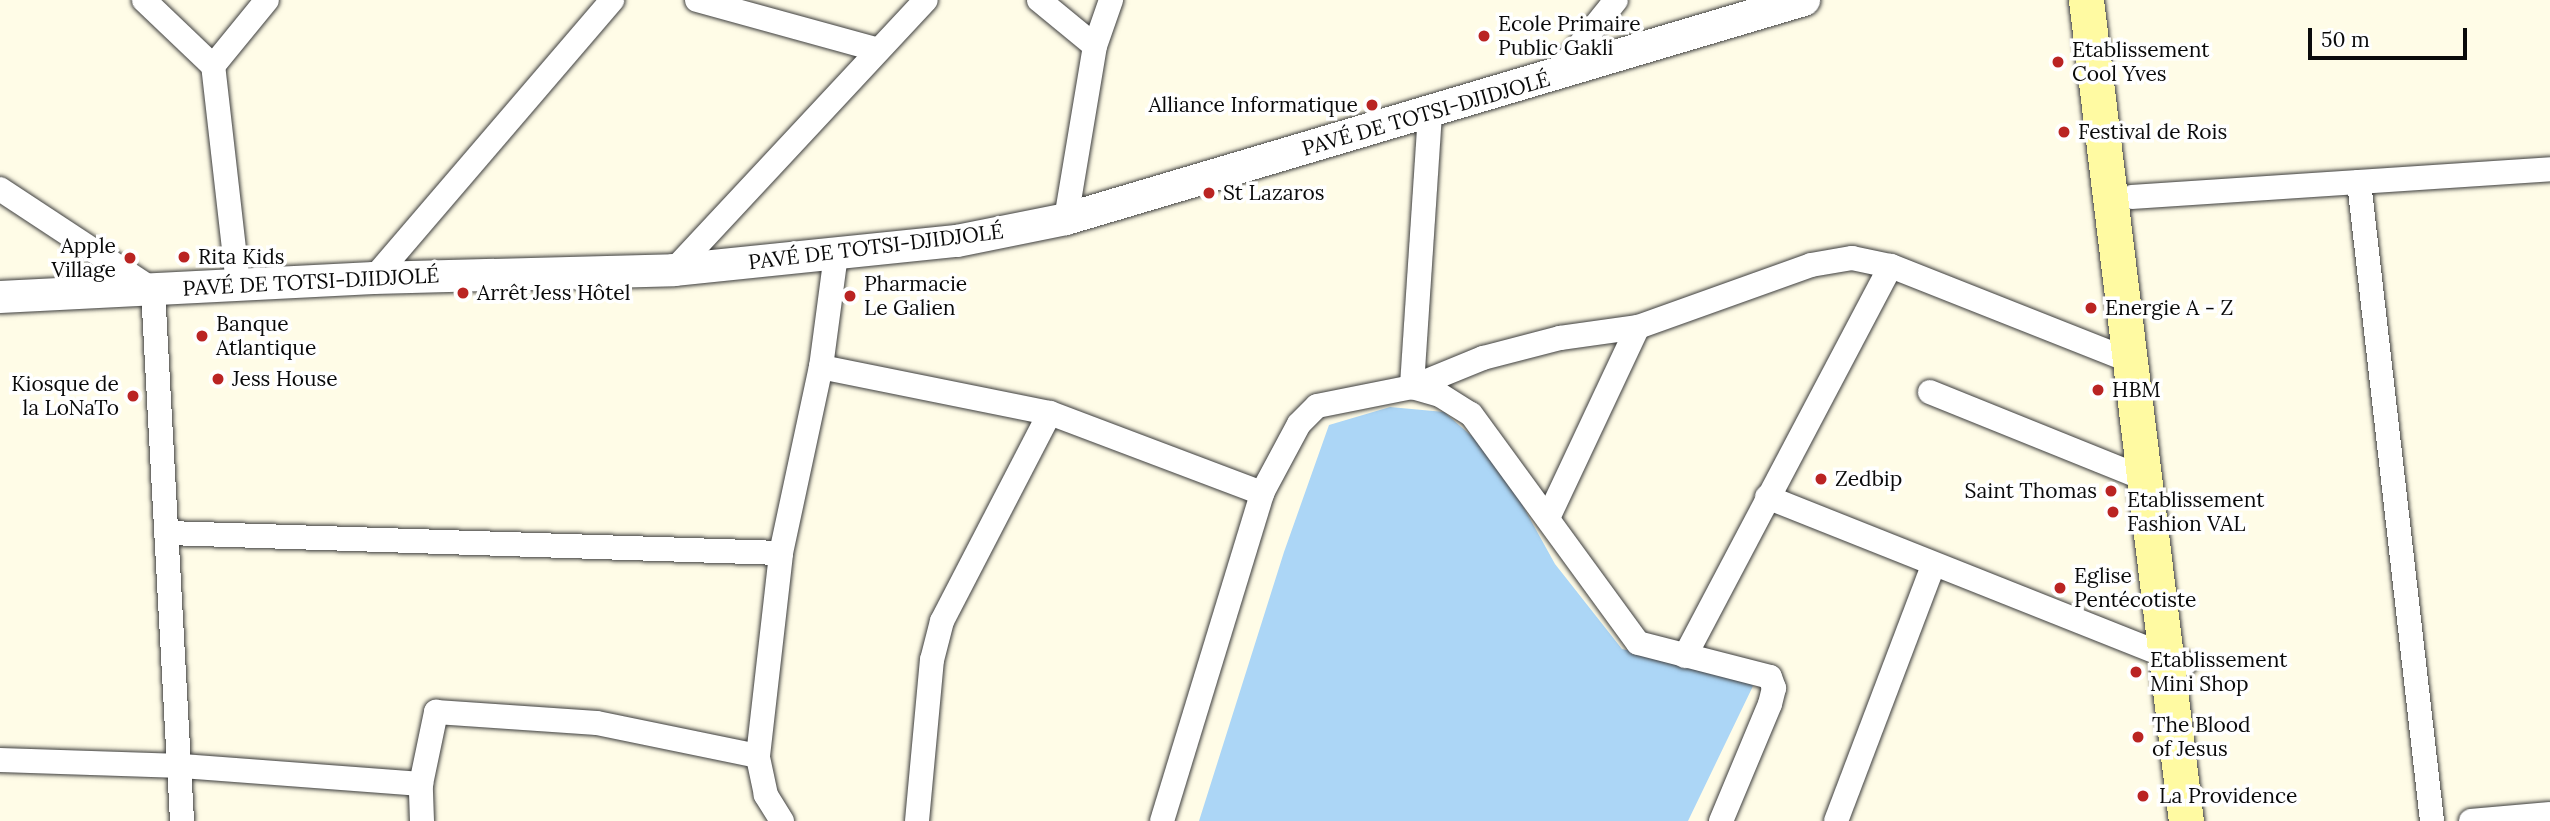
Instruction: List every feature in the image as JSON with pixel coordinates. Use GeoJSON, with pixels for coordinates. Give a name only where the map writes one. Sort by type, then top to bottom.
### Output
{"type":"FeatureCollection","features":[{"type":"Feature","properties":{"kind":"main road"},"geometry":{"type":"LineString","coordinates":[[2086,0],[2143,478],[2207,821]]}},
{"type":"Feature","properties":{"kind":"main road"},"geometry":{"type":"LineString","coordinates":[[2109,0],[2132,197],[2175,659],[2186,821]]}},
{"type":"Feature","properties":{"kind":"street"},"geometry":{"type":"LineString","coordinates":[[144,0],[213,66],[238,284]]}},
{"type":"Feature","properties":{"kind":"street"},"geometry":{"type":"LineString","coordinates":[[213,66],[267,0]]}},
{"type":"Feature","properties":{"kind":"street"},"geometry":{"type":"LineString","coordinates":[[374,278],[612,0]]}},
{"type":"Feature","properties":{"kind":"street"},"geometry":{"type":"LineString","coordinates":[[697,0],[878,50]]}},
{"type":"Feature","properties":{"kind":"street"},"geometry":{"type":"LineString","coordinates":[[674,270],[926,0]]}},
{"type":"Feature","properties":{"kind":"street"},"geometry":{"type":"LineString","coordinates":[[1039,0],[1095,46]]}},
{"type":"Feature","properties":{"kind":"street"},"geometry":{"type":"LineString","coordinates":[[1066,219],[1095,46],[1111,0]]}},
{"type":"Feature","properties":{"kind":"street"},"geometry":{"type":"LineString","coordinates":[[1554,76],[1616,0]]}},
{"type":"Feature","properties":{"kind":"street","name":"PAVÉ DE TOTSI-DJIDJOLÉ"},"geometry":{"type":"LineString","coordinates":[[0,297],[374,278],[674,270],[957,241],[1066,219],[1430,114],[1804,0]]}},
{"type":"Feature","properties":{"kind":"street"},"geometry":{"type":"LineString","coordinates":[[1412,387],[1430,114]]}},
{"type":"Feature","properties":{"kind":"street"},"geometry":{"type":"LineString","coordinates":[[2132,197],[2550,169]]}},
{"type":"Feature","properties":{"kind":"street"},"geometry":{"type":"LineString","coordinates":[[2359,181],[2432,821]]}},
{"type":"Feature","properties":{"kind":"street"},"geometry":{"type":"LineString","coordinates":[[0,189],[153,290],[182,766],[182,821]]}},
{"type":"Feature","properties":{"kind":"street"},"geometry":{"type":"LineString","coordinates":[[782,821],[766,795],[758,756],[781,553],[821,367],[836,254]]}},
{"type":"Feature","properties":{"kind":"street"},"geometry":{"type":"LineString","coordinates":[[1162,821],[1262,493],[1299,424],[1317,406],[1412,387],[1483,358],[1547,341],[1638,327],[1811,265],[1852,258],[1891,266],[2129,360]]}},
{"type":"Feature","properties":{"kind":"street"},"geometry":{"type":"LineString","coordinates":[[1685,656],[1891,266]]}},
{"type":"Feature","properties":{"kind":"street"},"geometry":{"type":"LineString","coordinates":[[1548,518],[1638,327]]}},
{"type":"Feature","properties":{"kind":"street"},"geometry":{"type":"LineString","coordinates":[[821,367],[1051,413],[1262,493]]}},
{"type":"Feature","properties":{"kind":"street"},"geometry":{"type":"LineString","coordinates":[[1412,387],[1440,395],[1471,414],[1638,643],[1770,677],[1774,688],[1721,821]]}},
{"type":"Feature","properties":{"kind":"street"},"geometry":{"type":"LineString","coordinates":[[1930,393],[2143,478]]}},
{"type":"Feature","properties":{"kind":"street"},"geometry":{"type":"LineString","coordinates":[[917,821],[932,660],[942,621],[1051,413]]}},
{"type":"Feature","properties":{"kind":"street"},"geometry":{"type":"LineString","coordinates":[[1767,497],[2175,659]]}},
{"type":"Feature","properties":{"kind":"street"},"geometry":{"type":"LineString","coordinates":[[168,533],[781,553]]}},
{"type":"Feature","properties":{"kind":"street"},"geometry":{"type":"LineString","coordinates":[[1836,821],[1933,565]]}},
{"type":"Feature","properties":{"kind":"street"},"geometry":{"type":"LineString","coordinates":[[422,821],[421,784],[436,712],[597,723],[758,756]]}},
{"type":"Feature","properties":{"kind":"street"},"geometry":{"type":"LineString","coordinates":[[0,760],[182,766],[421,784]]}},
{"type":"Feature","properties":{"kind":"street"},"geometry":{"type":"LineString","coordinates":[[2471,821],[2550,814]]}},
{"type":"Feature","properties":{"kind":"water"},"geometry":{"type":"Polygon","coordinates":[[[1390,407],[1444,412],[1482,445],[1514,490],[1555,564],[1622,649],[1740,674],[1753,686],[1688,821],[1199,821],[1284,552],[1329,425],[1390,407]]]}},
{"type":"Feature","properties":{"kind":"place","name":"Ecole Primaire Public Gakli"},"geometry":{"type":"Point","coordinates":[1484,36]}},
{"type":"Feature","properties":{"kind":"place","name":"Etablissement Cool Yves"},"geometry":{"type":"Point","coordinates":[2058,62]}},
{"type":"Feature","properties":{"kind":"place","name":"Alliance Informatique"},"geometry":{"type":"Point","coordinates":[1372,105]}},
{"type":"Feature","properties":{"kind":"place","name":"Festival de Rois"},"geometry":{"type":"Point","coordinates":[2064,132]}},
{"type":"Feature","properties":{"kind":"place","name":"St Lazaros"},"geometry":{"type":"Point","coordinates":[1209,193]}},
{"type":"Feature","properties":{"kind":"place","name":"Rita Kids"},"geometry":{"type":"Point","coordinates":[184,257]}},
{"type":"Feature","properties":{"kind":"place","name":"Apple Village"},"geometry":{"type":"Point","coordinates":[130,258]}},
{"type":"Feature","properties":{"kind":"place","name":"Arrêt Jess Hôtel"},"geometry":{"type":"Point","coordinates":[463,293]}},
{"type":"Feature","properties":{"kind":"place","name":"Pharmacie Le Galien"},"geometry":{"type":"Point","coordinates":[850,296]}},
{"type":"Feature","properties":{"kind":"place","name":"Energie A - Z"},"geometry":{"type":"Point","coordinates":[2091,308]}},
{"type":"Feature","properties":{"kind":"place","name":"Banque Atlantique"},"geometry":{"type":"Point","coordinates":[202,336]}},
{"type":"Feature","properties":{"kind":"place","name":"Jess House"},"geometry":{"type":"Point","coordinates":[218,379]}},
{"type":"Feature","properties":{"kind":"place","name":"HBM"},"geometry":{"type":"Point","coordinates":[2098,390]}},
{"type":"Feature","properties":{"kind":"place","name":"Kiosque de la LoNaTo"},"geometry":{"type":"Point","coordinates":[133,396]}},
{"type":"Feature","properties":{"kind":"place","name":"Zedbip"},"geometry":{"type":"Point","coordinates":[1821,479]}},
{"type":"Feature","properties":{"kind":"place","name":"Saint Thomas"},"geometry":{"type":"Point","coordinates":[2111,491]}},
{"type":"Feature","properties":{"kind":"place","name":"Etablissement Fashion VAL"},"geometry":{"type":"Point","coordinates":[2113,512]}},
{"type":"Feature","properties":{"kind":"place","name":"Eglise Pentécotiste"},"geometry":{"type":"Point","coordinates":[2060,588]}},
{"type":"Feature","properties":{"kind":"place","name":"Etablissement Mini Shop"},"geometry":{"type":"Point","coordinates":[2136,672]}},
{"type":"Feature","properties":{"kind":"place","name":"The Blood of Jesus"},"geometry":{"type":"Point","coordinates":[2138,737]}},
{"type":"Feature","properties":{"kind":"place","name":"La Providence"},"geometry":{"type":"Point","coordinates":[2143,796]}}]}
